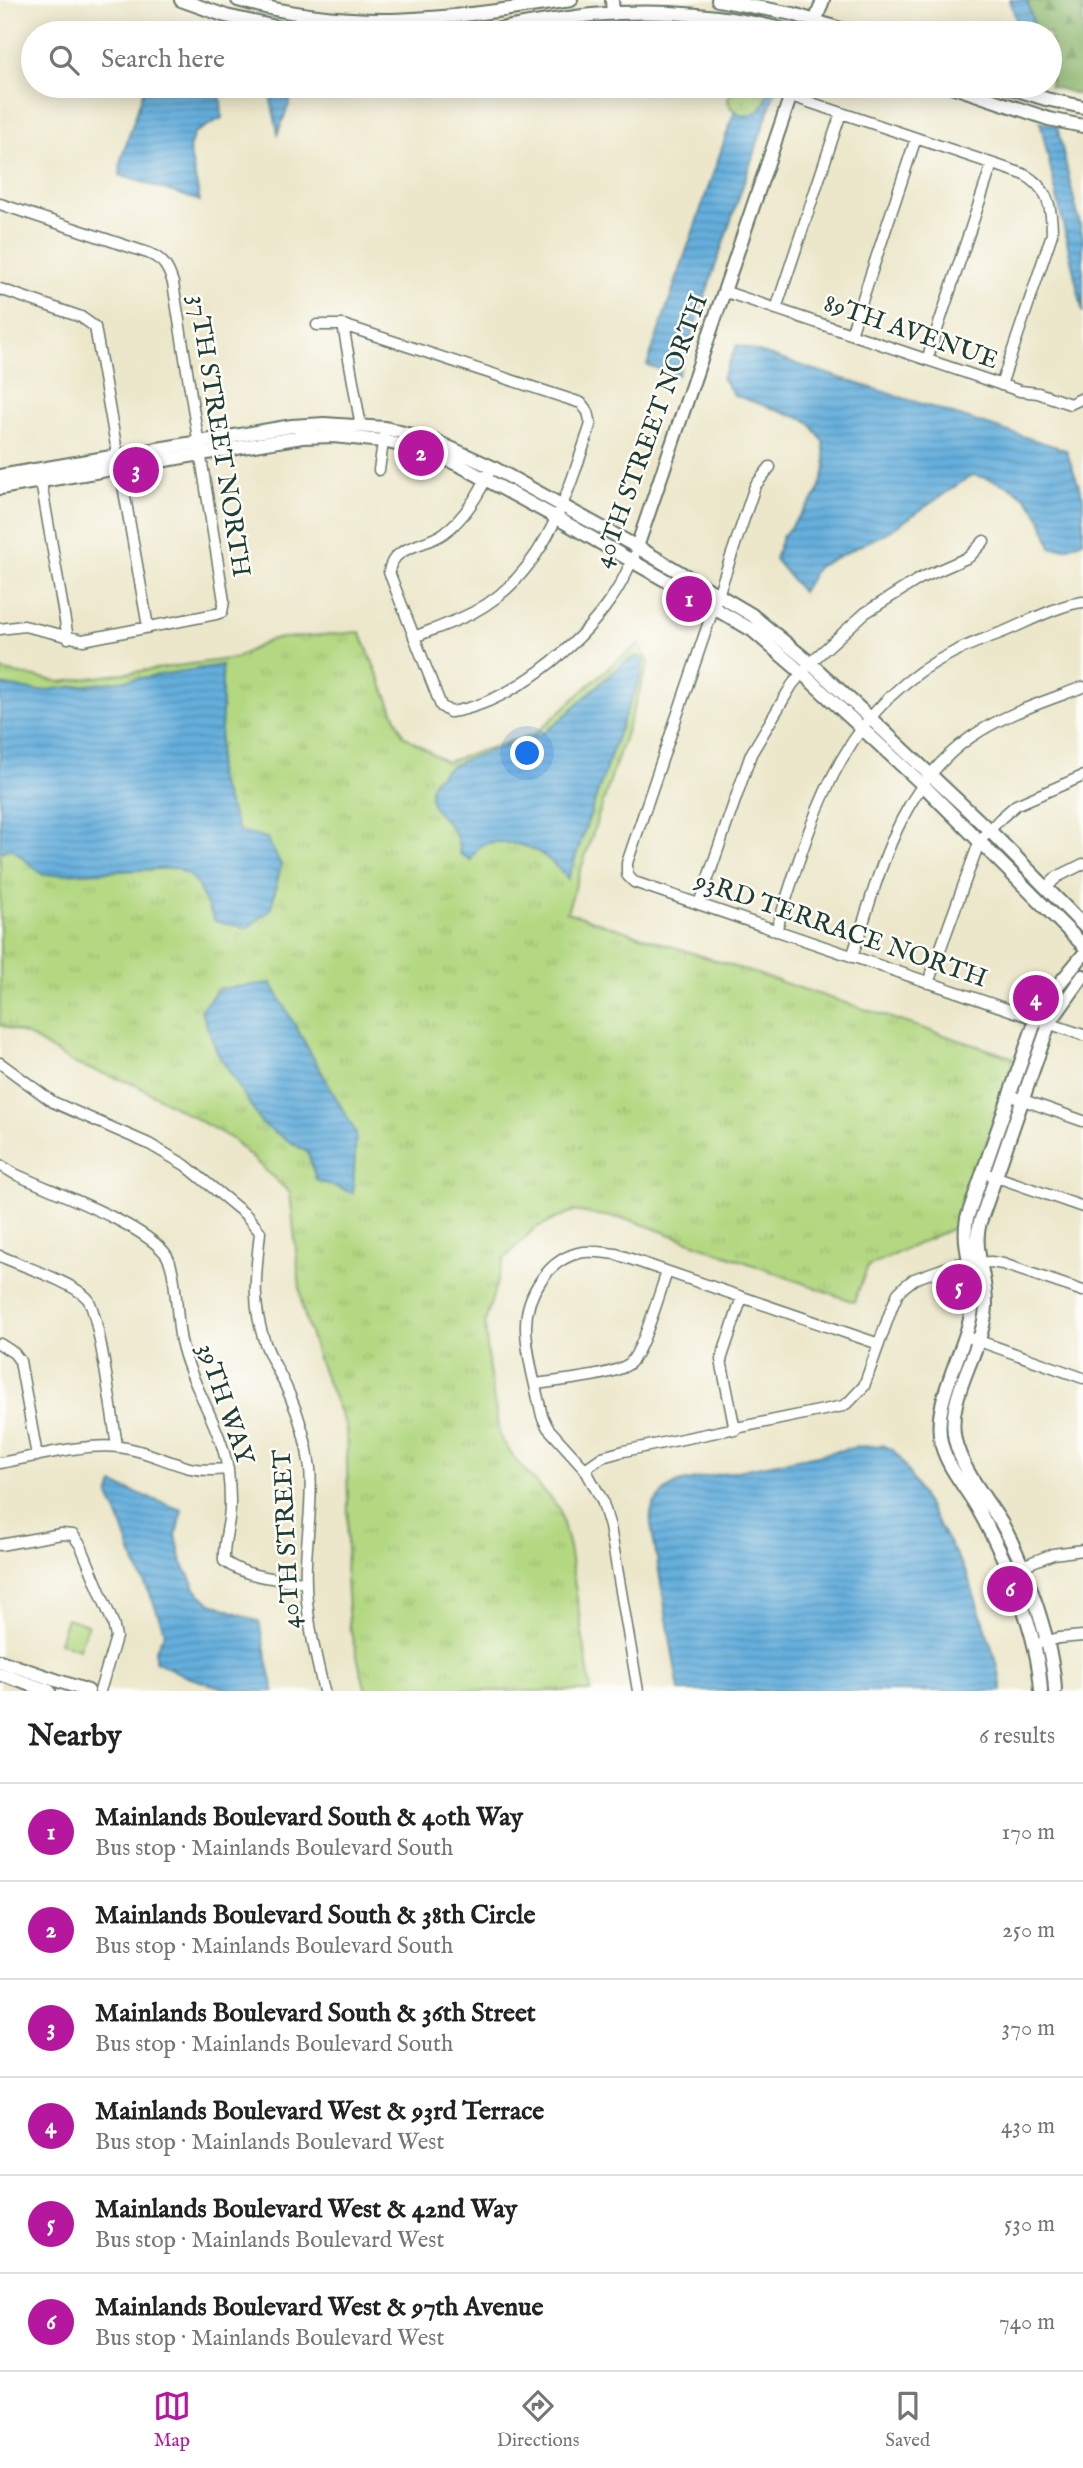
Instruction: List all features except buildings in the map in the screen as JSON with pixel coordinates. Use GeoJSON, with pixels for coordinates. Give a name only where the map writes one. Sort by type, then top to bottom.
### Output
{"type":"FeatureCollection","features":[{"type":"Feature","properties":{"kind":"street"},"geometry":{"type":"LineString","coordinates":[[181,0],[249,21]]}},
{"type":"Feature","properties":{"kind":"street"},"geometry":{"type":"LineString","coordinates":[[238,0],[330,19],[381,21],[453,18],[571,0]]}},
{"type":"Feature","properties":{"kind":"street"},"geometry":{"type":"LineString","coordinates":[[612,0],[613,14]]}},
{"type":"Feature","properties":{"kind":"street"},"geometry":{"type":"LineString","coordinates":[[718,0],[759,7],[797,21]]}},
{"type":"Feature","properties":{"kind":"street"},"geometry":{"type":"LineString","coordinates":[[815,21],[823,0]]}},
{"type":"Feature","properties":{"kind":"street"},"geometry":{"type":"LineString","coordinates":[[549,21],[613,14],[694,15],[737,21]]}},
{"type":"Feature","properties":{"kind":"street","name":"40TH STREET NORTH"},"geometry":{"type":"LineString","coordinates":[[414,638],[442,706],[450,712],[461,711],[525,681],[552,661],[596,619],[612,598],[638,547],[790,98]]}},
{"type":"Feature","properties":{"kind":"street"},"geometry":{"type":"LineString","coordinates":[[808,98],[841,113],[1037,182],[1045,193],[1052,234],[1001,385]]}},
{"type":"Feature","properties":{"kind":"street"},"geometry":{"type":"LineString","coordinates":[[987,98],[1049,119],[1083,126]]}},
{"type":"Feature","properties":{"kind":"street"},"geometry":{"type":"LineString","coordinates":[[1043,98],[1083,107]]}},
{"type":"Feature","properties":{"kind":"street"},"geometry":{"type":"LineString","coordinates":[[776,309],[841,113]]}},
{"type":"Feature","properties":{"kind":"street"},"geometry":{"type":"LineString","coordinates":[[851,334],[916,138]]}},
{"type":"Feature","properties":{"kind":"street"},"geometry":{"type":"LineString","coordinates":[[928,360],[992,164]]}},
{"type":"Feature","properties":{"kind":"street","name":"37TH STREET NORTH"},"geometry":{"type":"LineString","coordinates":[[0,204],[148,253],[163,261],[173,283],[224,594],[222,612],[148,627]]}},
{"type":"Feature","properties":{"kind":"street"},"geometry":{"type":"LineString","coordinates":[[0,289],[81,317],[95,327],[121,462],[148,627],[83,640],[32,627],[0,629]]}},
{"type":"Feature","properties":{"kind":"street","name":"89TH AVENUE"},"geometry":{"type":"LineString","coordinates":[[726,292],[1020,391],[1038,393],[1070,404],[1083,398]]}},
{"type":"Feature","properties":{"kind":"street"},"geometry":{"type":"LineString","coordinates":[[317,325],[343,325],[581,403],[588,412],[591,424],[560,512],[527,567],[501,594],[474,612],[414,638],[389,572],[390,563],[396,554],[444,533],[463,515],[489,473]]}},
{"type":"Feature","properties":{"kind":"street"},"geometry":{"type":"LineString","coordinates":[[343,325],[361,427]]}},
{"type":"Feature","properties":{"kind":"street"},"geometry":{"type":"LineString","coordinates":[[0,476],[40,475],[121,462],[201,448],[292,426],[324,424],[361,427],[384,435]]}},
{"type":"Feature","properties":{"kind":"street"},"geometry":{"type":"LineString","coordinates":[[201,448],[333,436],[384,435],[437,442],[560,512],[638,547],[752,615],[925,779],[980,840],[1083,945]]}},
{"type":"Feature","properties":{"kind":"street"},"geometry":{"type":"LineString","coordinates":[[380,470],[384,435]]}},
{"type":"Feature","properties":{"kind":"street"},"geometry":{"type":"LineString","coordinates":[[714,607],[755,486],[770,467]]}},
{"type":"Feature","properties":{"kind":"street"},"geometry":{"type":"LineString","coordinates":[[0,488],[40,475]]}},
{"type":"Feature","properties":{"kind":"street"},"geometry":{"type":"LineString","coordinates":[[40,475],[68,638]]}},
{"type":"Feature","properties":{"kind":"street"},"geometry":{"type":"LineString","coordinates":[[560,512],[632,560],[752,629],[806,668]]}},
{"type":"Feature","properties":{"kind":"street"},"geometry":{"type":"LineString","coordinates":[[699,904],[751,754],[767,724],[806,668],[852,623],[884,600],[919,579],[969,557],[984,541]]}},
{"type":"Feature","properties":{"kind":"street"},"geometry":{"type":"LineString","coordinates":[[776,931],[825,790],[839,762],[866,723],[908,682],[953,652],[1083,602]]}},
{"type":"Feature","properties":{"kind":"street","name":"93RD TERRACE NORTH"},"geometry":{"type":"LineString","coordinates":[[714,607],[627,863],[627,875],[634,882],[1083,1035]]}},
{"type":"Feature","properties":{"kind":"street"},"geometry":{"type":"LineString","coordinates":[[852,957],[896,830],[925,779],[971,737],[996,722],[1083,687]]}},
{"type":"Feature","properties":{"kind":"street"},"geometry":{"type":"LineString","coordinates":[[928,983],[980,840],[1016,805],[1083,776]]}},
{"type":"Feature","properties":{"kind":"street"},"geometry":{"type":"LineString","coordinates":[[925,779],[989,829],[1083,925]]}},
{"type":"Feature","properties":{"kind":"street"},"geometry":{"type":"LineString","coordinates":[[1046,888],[1057,877],[1083,864]]}},
{"type":"Feature","properties":{"kind":"street"},"geometry":{"type":"LineString","coordinates":[[1041,1691],[1040,1673],[1015,1568],[1013,1543],[966,1465],[955,1440],[953,1424],[955,1408],[978,1341],[986,1307],[985,1284],[965,1232],[989,1175],[1015,1097],[1036,1019],[1059,984],[1083,955]]}},
{"type":"Feature","properties":{"kind":"street"},"geometry":{"type":"LineString","coordinates":[[1015,1097],[1049,1024],[1083,975]]}},
{"type":"Feature","properties":{"kind":"street","name":"40TH STREET"},"geometry":{"type":"LineString","coordinates":[[0,1063],[53,1102],[149,1144],[185,1165],[215,1188],[256,1225],[260,1232],[254,1273],[258,1317],[264,1341],[290,1396],[310,1466],[311,1501],[306,1582],[314,1651],[324,1691]]}},
{"type":"Feature","properties":{"kind":"street"},"geometry":{"type":"LineString","coordinates":[[1015,1097],[1083,1121]]}},
{"type":"Feature","properties":{"kind":"street","name":"39TH WAY"},"geometry":{"type":"LineString","coordinates":[[0,1165],[120,1221],[164,1252],[174,1274],[177,1324],[182,1347],[223,1447],[228,1469],[230,1505],[224,1561],[230,1566],[263,1577],[306,1582]]}},
{"type":"Feature","properties":{"kind":"street"},"geometry":{"type":"LineString","coordinates":[[989,1175],[1083,1207]]}},
{"type":"Feature","properties":{"kind":"street"},"geometry":{"type":"LineString","coordinates":[[638,1691],[610,1527],[602,1500],[584,1469],[548,1428],[542,1416],[526,1332],[526,1316],[531,1298],[545,1275],[582,1252],[616,1254],[879,1344]]}},
{"type":"Feature","properties":{"kind":"street"},"geometry":{"type":"LineString","coordinates":[[0,1256],[75,1289],[90,1301],[94,1311],[117,1447]]}},
{"type":"Feature","properties":{"kind":"street"},"geometry":{"type":"LineString","coordinates":[[975,1262],[973,1301],[965,1336],[943,1403],[940,1436],[948,1462],[1015,1568],[1047,1642],[1054,1669],[1055,1691]]}},
{"type":"Feature","properties":{"kind":"street"},"geometry":{"type":"LineString","coordinates":[[584,1469],[602,1457],[624,1451],[830,1410],[850,1401],[864,1386],[898,1293],[914,1279],[956,1264],[1003,1264],[1083,1292]]}},
{"type":"Feature","properties":{"kind":"street"},"geometry":{"type":"LineString","coordinates":[[535,1384],[617,1370],[631,1362],[639,1349],[667,1272]]}},
{"type":"Feature","properties":{"kind":"street"},"geometry":{"type":"LineString","coordinates":[[735,1430],[721,1360],[742,1297]]}},
{"type":"Feature","properties":{"kind":"street"},"geometry":{"type":"LineString","coordinates":[[965,1336],[1083,1378]]}},
{"type":"Feature","properties":{"kind":"street"},"geometry":{"type":"LineString","coordinates":[[0,1344],[14,1353],[22,1371],[37,1456]]}},
{"type":"Feature","properties":{"kind":"street"},"geometry":{"type":"LineString","coordinates":[[0,1463],[92,1447],[117,1447],[146,1453],[188,1468],[228,1469]]}},
{"type":"Feature","properties":{"kind":"street"},"geometry":{"type":"LineString","coordinates":[[0,1545],[61,1534],[73,1535],[81,1546],[113,1622],[116,1637],[100,1691]]}},
{"type":"Feature","properties":{"kind":"street"},"geometry":{"type":"LineString","coordinates":[[1015,1568],[1053,1554],[1083,1550]]}},
{"type":"Feature","properties":{"kind":"street"},"geometry":{"type":"LineString","coordinates":[[1034,1645],[1083,1636]]}},
{"type":"Feature","properties":{"kind":"street"},"geometry":{"type":"LineString","coordinates":[[0,1661],[88,1691]]}},
{"type":"Feature","properties":{"kind":"street"},"geometry":{"type":"LineString","coordinates":[[0,1674],[49,1691]]}},
{"type":"Feature","properties":{"kind":"green space"},"geometry":{"type":"Polygon","coordinates":[[[1027,0],[1083,0],[1083,96],[1062,90],[1062,21],[1033,21],[1027,0]]]}},
{"type":"Feature","properties":{"kind":"green space"},"geometry":{"type":"Polygon","coordinates":[[[729,98],[766,98],[759,110],[742,116],[731,108],[729,98]]]}},
{"type":"Feature","properties":{"kind":"green space"},"geometry":{"type":"Polygon","coordinates":[[[360,632],[403,735],[446,762],[536,733],[609,667],[639,644],[649,662],[567,912],[1014,1058],[960,1225],[868,1266],[854,1302],[631,1220],[573,1211],[535,1228],[504,1259],[485,1322],[489,1370],[500,1437],[518,1463],[559,1508],[569,1547],[591,1691],[366,1691],[349,1625],[346,1580],[346,1427],[319,1362],[302,1307],[290,1193],[232,1139],[134,1084],[75,1064],[29,1036],[0,1025],[0,670],[61,682],[235,658],[272,639],[360,632]]]}},
{"type":"Feature","properties":{"kind":"green space"},"geometry":{"type":"Polygon","coordinates":[[[67,1618],[88,1625],[79,1649],[59,1642],[67,1618]]]}},
{"type":"Feature","properties":{"kind":"water"},"geometry":{"type":"Polygon","coordinates":[[[1010,0],[1027,0],[1033,21],[1016,21],[1010,0]]]}},
{"type":"Feature","properties":{"kind":"water"},"geometry":{"type":"Polygon","coordinates":[[[141,98],[221,98],[222,118],[194,133],[189,149],[200,201],[120,175],[121,160],[141,98]]]}},
{"type":"Feature","properties":{"kind":"water"},"geometry":{"type":"Polygon","coordinates":[[[271,98],[291,98],[278,133],[271,98]]]}},
{"type":"Feature","properties":{"kind":"water"},"geometry":{"type":"Polygon","coordinates":[[[766,98],[773,98],[678,375],[647,365],[735,110],[742,116],[749,115],[759,110],[766,98]]]}},
{"type":"Feature","properties":{"kind":"water"},"geometry":{"type":"Polygon","coordinates":[[[1040,121],[1057,126],[1083,238],[1083,313],[1040,121]]]}},
{"type":"Feature","properties":{"kind":"water"},"geometry":{"type":"Polygon","coordinates":[[[737,345],[1066,450],[1083,497],[1083,541],[1066,548],[1051,548],[1040,518],[1025,497],[1003,484],[972,475],[890,531],[817,567],[802,592],[775,559],[782,537],[817,495],[826,467],[823,441],[808,421],[734,395],[722,378],[737,345]]]}},
{"type":"Feature","properties":{"kind":"water"},"geometry":{"type":"Polygon","coordinates":[[[638,656],[644,659],[640,679],[622,722],[568,879],[546,858],[522,845],[490,842],[479,847],[471,860],[460,854],[454,832],[431,801],[431,788],[437,777],[463,761],[543,733],[619,667],[638,656]]]}},
{"type":"Feature","properties":{"kind":"water"},"geometry":{"type":"Polygon","coordinates":[[[222,665],[222,717],[217,776],[239,831],[267,838],[281,865],[271,909],[248,928],[215,921],[194,879],[177,868],[43,875],[11,848],[0,852],[0,685],[38,691],[222,665]]]}},
{"type":"Feature","properties":{"kind":"water"},"geometry":{"type":"Polygon","coordinates":[[[271,983],[356,1133],[353,1193],[316,1180],[308,1153],[262,1124],[217,1052],[201,1010],[218,989],[271,983]]]}},
{"type":"Feature","properties":{"kind":"water"},"geometry":{"type":"Polygon","coordinates":[[[882,1445],[892,1449],[900,1458],[967,1574],[998,1666],[1002,1691],[679,1691],[651,1524],[652,1510],[658,1498],[681,1482],[857,1447],[882,1445]]]}},
{"type":"Feature","properties":{"kind":"water"},"geometry":{"type":"Polygon","coordinates":[[[113,1484],[182,1510],[176,1535],[182,1563],[196,1590],[209,1602],[259,1622],[274,1691],[233,1691],[187,1677],[155,1661],[155,1651],[165,1632],[109,1496],[113,1484]]]}},
{"type":"Feature","properties":{"kind":"place","name":"Mainlands Boulevard South & 38th Circle"},"geometry":{"type":"Point","coordinates":[421,453]}},
{"type":"Feature","properties":{"kind":"place","name":"Mainlands Boulevard South & 36th Street"},"geometry":{"type":"Point","coordinates":[136,470]}},
{"type":"Feature","properties":{"kind":"place","name":"Mainlands Boulevard South & 40th Way"},"geometry":{"type":"Point","coordinates":[689,599]}},
{"type":"Feature","properties":{"kind":"place","name":"Mainlands Boulevard West & 93rd Terrace"},"geometry":{"type":"Point","coordinates":[1036,998]}},
{"type":"Feature","properties":{"kind":"place","name":"Mainlands Boulevard West & 42nd Way"},"geometry":{"type":"Point","coordinates":[959,1287]}},
{"type":"Feature","properties":{"kind":"place","name":"Mainlands Boulevard West & 97th Avenue"},"geometry":{"type":"Point","coordinates":[1010,1589]}}]}
